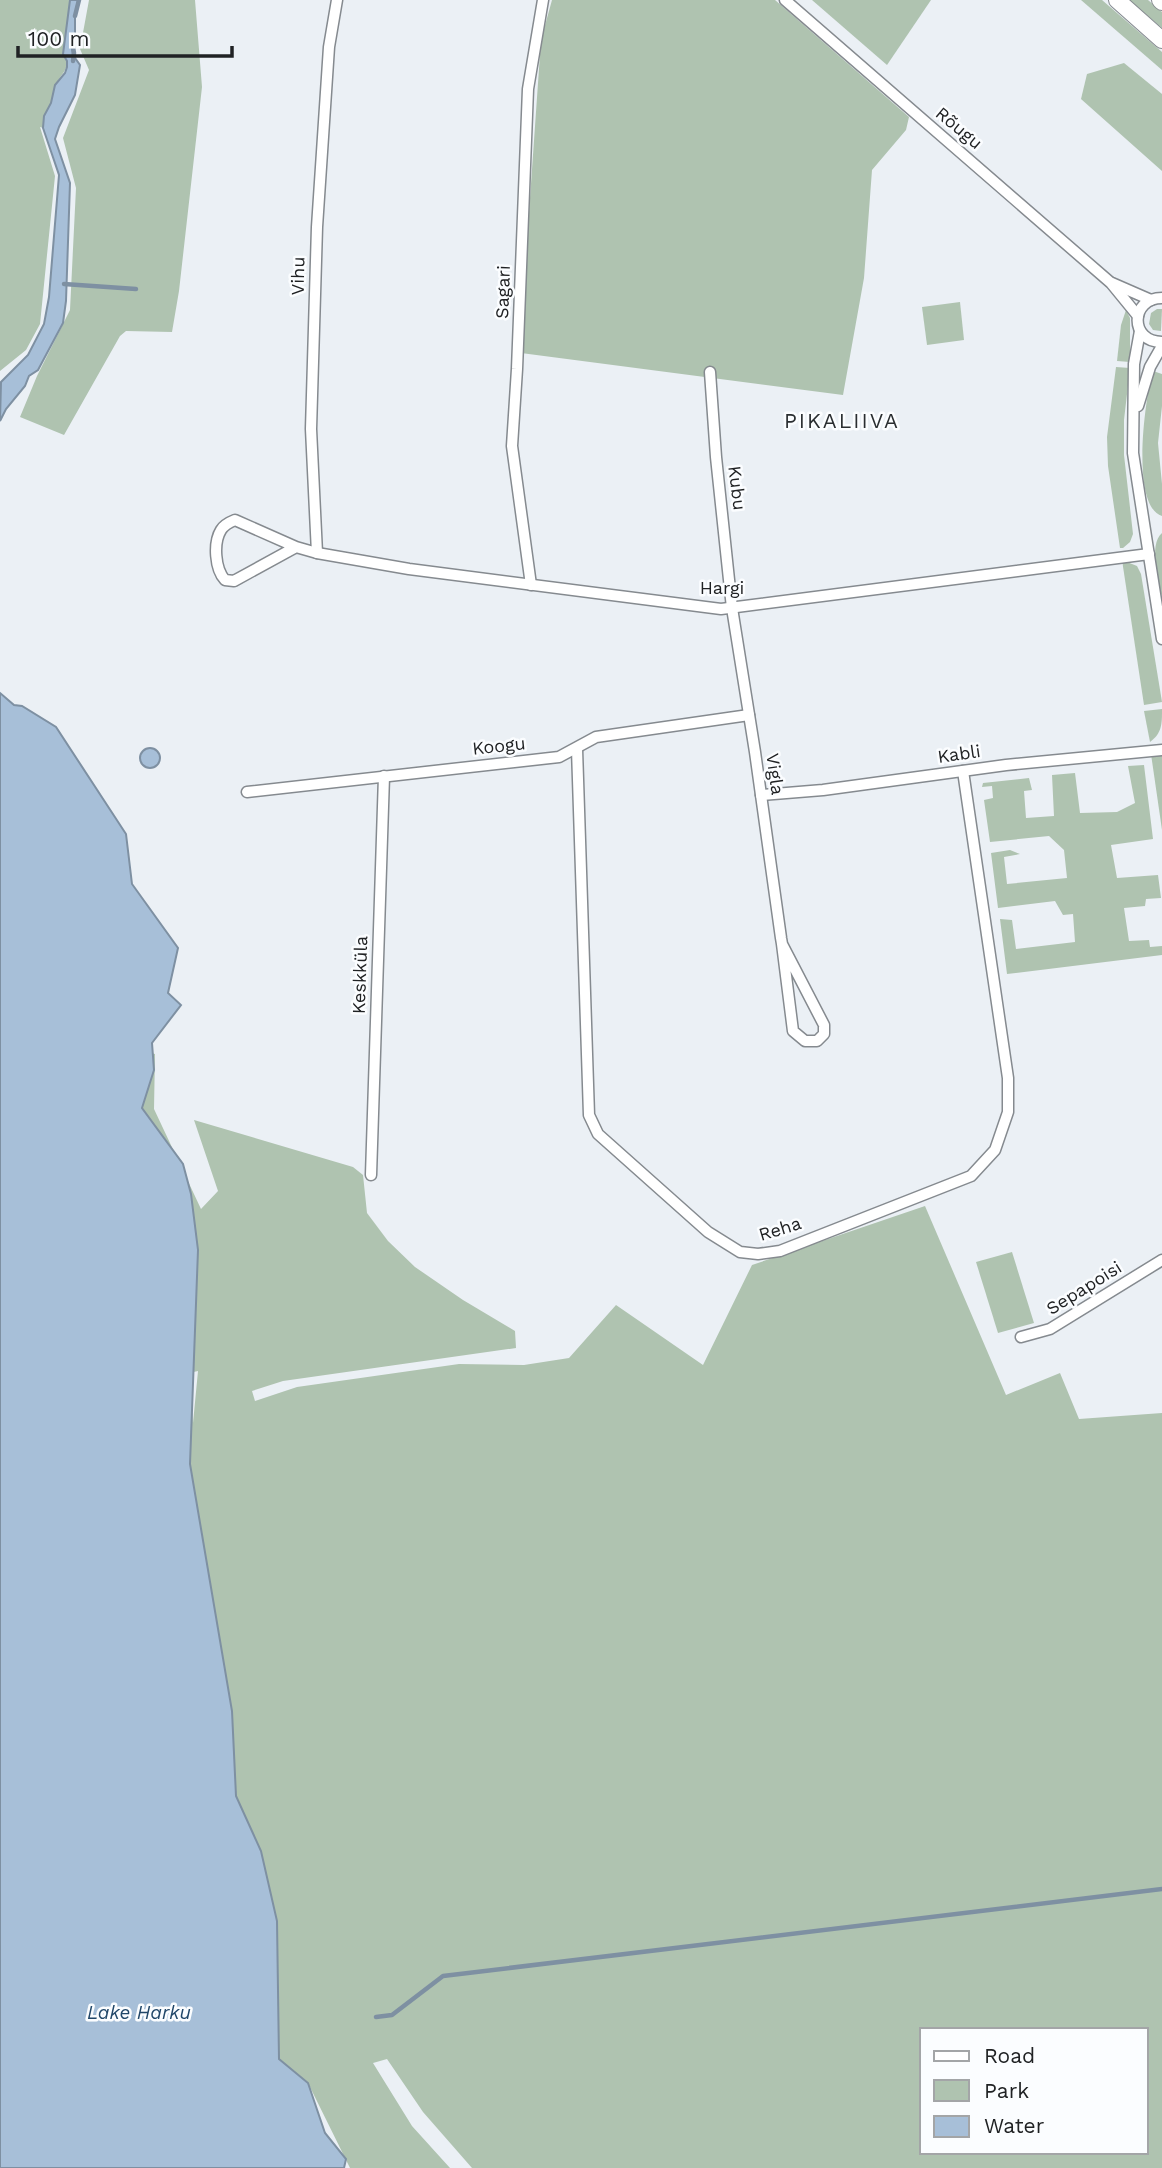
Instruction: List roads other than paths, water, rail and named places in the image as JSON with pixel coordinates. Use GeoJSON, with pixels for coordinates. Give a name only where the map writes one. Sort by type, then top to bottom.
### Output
{"type":"FeatureCollection","features":[{"type":"Feature","properties":{"kind":"main road"},"geometry":{"type":"LineString","coordinates":[[1117,0],[1162,40]]}},
{"type":"Feature","properties":{"kind":"street","name":"Vihu"},"geometry":{"type":"LineString","coordinates":[[317,554],[311,429],[317,227],[329,47],[337,0]]}},
{"type":"Feature","properties":{"kind":"street","name":"Sagari"},"geometry":{"type":"LineString","coordinates":[[531,585],[512,446],[528,89],[543,0]]}},
{"type":"Feature","properties":{"kind":"street","name":"Rõugu"},"geometry":{"type":"LineString","coordinates":[[785,0],[1111,283],[1138,316]]}},
{"type":"Feature","properties":{"kind":"street","name":"Rõugu"},"geometry":{"type":"LineString","coordinates":[[1111,283],[1156,299]]}},
{"type":"Feature","properties":{"kind":"street"},"geometry":{"type":"LineString","coordinates":[[1156,299],[1140,309],[1138,316],[1140,331],[1134,364],[1133,453],[1162,639]]}},
{"type":"Feature","properties":{"kind":"street"},"geometry":{"type":"LineString","coordinates":[[1135,416],[1150,367],[1162,344],[1150,340],[1140,331]]}},
{"type":"Feature","properties":{"kind":"street","name":"Kubu"},"geometry":{"type":"LineString","coordinates":[[710,372],[732,608]]}},
{"type":"Feature","properties":{"kind":"street","name":"Hargi"},"geometry":{"type":"LineString","coordinates":[[296,547],[234,581],[225,580],[219,573],[216,560],[219,531],[235,520],[317,554],[721,609],[1149,554]]}},
{"type":"Feature","properties":{"kind":"street","name":"Vigla"},"geometry":{"type":"LineString","coordinates":[[732,608],[793,1031],[805,1041],[817,1041],[824,1034],[824,1026],[782,944]]}},
{"type":"Feature","properties":{"kind":"street","name":"Koogu"},"geometry":{"type":"LineString","coordinates":[[247,792],[559,757],[596,737],[749,715]]}},
{"type":"Feature","properties":{"kind":"street","name":"Reha"},"geometry":{"type":"LineString","coordinates":[[577,749],[589,1115],[598,1135],[708,1232],[740,1252],[758,1254],[780,1251],[971,1176],[995,1150],[1008,1112],[1008,1079],[962,771]]}},
{"type":"Feature","properties":{"kind":"street","name":"Kabli"},"geometry":{"type":"LineString","coordinates":[[761,795],[1162,750]]}},
{"type":"Feature","properties":{"kind":"street","name":"Keskküla"},"geometry":{"type":"LineString","coordinates":[[371,1175],[384,775]]}},
{"type":"Feature","properties":{"kind":"street","name":"Sepapoisi"},"geometry":{"type":"LineString","coordinates":[[1021,1337],[1050,1329],[1162,1260]]}},
{"type":"Feature","properties":{"kind":"water"},"geometry":{"type":"Polygon","coordinates":[[[70,0],[78,0],[72,48],[80,65],[75,95],[55,139],[70,183],[63,323],[38,370],[29,376],[0,421],[1,382],[28,355],[44,324],[49,297],[59,175],[43,128],[44,116],[51,103],[55,85],[67,67],[63,54],[70,0]]]}},
{"type":"Feature","properties":{"kind":"water","name":"Lake Harku"},"geometry":{"type":"Polygon","coordinates":[[[0,693],[14,705],[22,706],[56,727],[126,834],[132,884],[178,948],[168,993],[181,1005],[152,1043],[154,1070],[142,1108],[183,1164],[191,1194],[198,1250],[190,1464],[232,1711],[236,1796],[261,1851],[277,1921],[279,2059],[308,2083],[325,2133],[346,2159],[344,2168],[0,2168],[0,693]]]}},
{"type":"Feature","properties":{"kind":"water"},"geometry":{"type":"Polygon","coordinates":[[[150,748],[157,751],[160,758],[157,765],[150,768],[143,765],[140,758],[143,751],[150,748]]]}},
{"type":"Feature","properties":{"kind":"waterway"},"geometry":{"type":"LineString","coordinates":[[75,16],[79,0]]}},
{"type":"Feature","properties":{"kind":"waterway"},"geometry":{"type":"LineString","coordinates":[[72,42],[73,61]]}},
{"type":"Feature","properties":{"kind":"waterway"},"geometry":{"type":"LineString","coordinates":[[64,284],[136,289]]}},
{"type":"Feature","properties":{"kind":"waterway"},"geometry":{"type":"LineString","coordinates":[[376,2017],[392,2015],[443,1976],[1162,1889]]}},
{"type":"Feature","properties":{"kind":"district","name":"PIKALIIVA"},"geometry":{"type":"Point","coordinates":[842,421]}}]}
